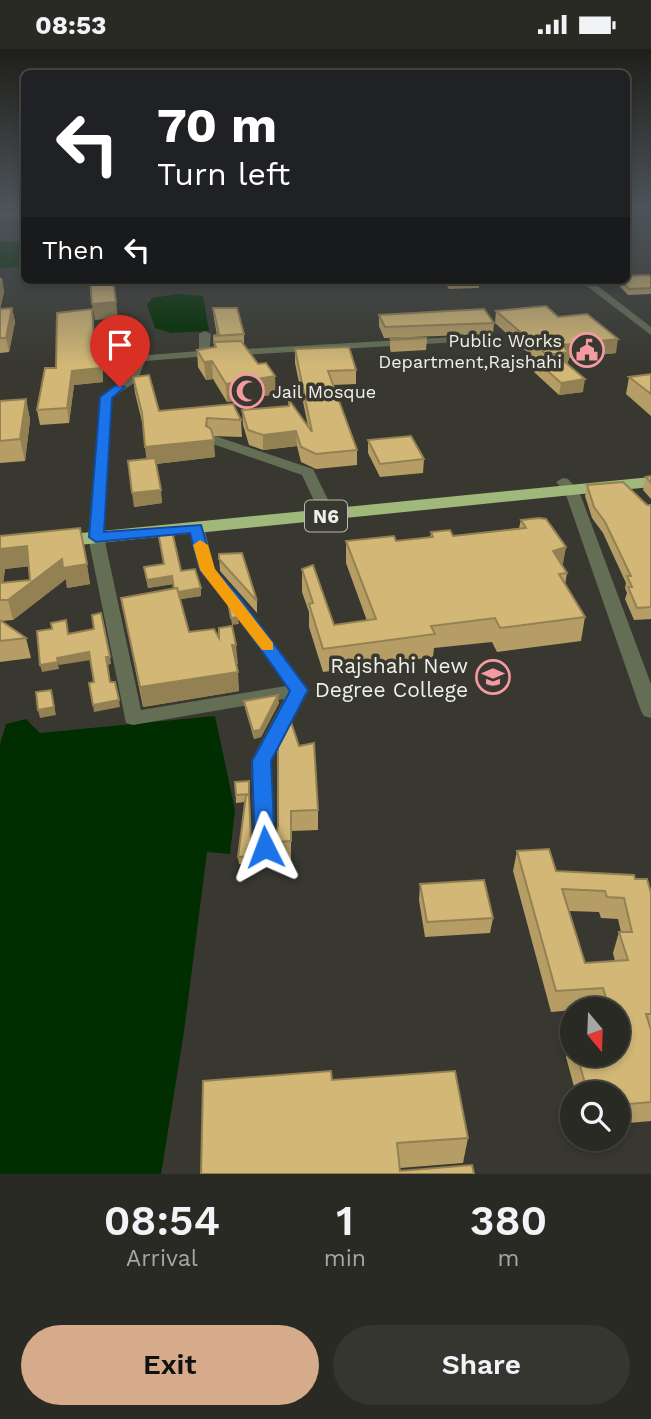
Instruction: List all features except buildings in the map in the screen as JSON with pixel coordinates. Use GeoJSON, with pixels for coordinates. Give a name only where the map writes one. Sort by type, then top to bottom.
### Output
{"type":"FeatureCollection","features":[{"type":"Feature","properties":{"kind":"highway","name":"N6"},"geometry":{"type":"LineString","coordinates":[[0,536],[196,528],[568,487],[651,472]]}},
{"type":"Feature","properties":{"kind":"highway","name":"N6"},"geometry":{"type":"LineString","coordinates":[[0,547],[97,532],[323,506],[651,482]]}},
{"type":"Feature","properties":{"kind":"street"},"geometry":{"type":"LineString","coordinates":[[589,284],[651,332]]}},
{"type":"Feature","properties":{"kind":"street"},"geometry":{"type":"LineString","coordinates":[[205,334],[205,354]]}},
{"type":"Feature","properties":{"kind":"street"},"geometry":{"type":"LineString","coordinates":[[299,690],[133,718],[97,532],[106,397],[133,378],[140,358],[488,338]]}},
{"type":"Feature","properties":{"kind":"street"},"geometry":{"type":"LineString","coordinates":[[215,440],[308,472],[323,506]]}},
{"type":"Feature","properties":{"kind":"street"},"geometry":{"type":"LineString","coordinates":[[625,485],[642,502]]}},
{"type":"Feature","properties":{"kind":"street"},"geometry":{"type":"LineString","coordinates":[[568,487],[644,669],[651,711]]}},
{"type":"Feature","properties":{"kind":"street"},"geometry":{"type":"LineString","coordinates":[[196,528],[207,570],[232,598],[299,690]]}},
{"type":"Feature","properties":{"kind":"street"},"geometry":{"type":"LineString","coordinates":[[265,847],[261,761],[299,690]]}},
{"type":"Feature","properties":{"kind":"shaded area"},"geometry":{"type":"Polygon","coordinates":[[[0,260],[21,260],[21,267],[0,268],[0,260]]]}},
{"type":"Feature","properties":{"kind":"shaded area"},"geometry":{"type":"Polygon","coordinates":[[[179,294],[203,296],[209,331],[171,333],[155,328],[147,305],[152,298],[179,294]]]}},
{"type":"Feature","properties":{"kind":"shaded area"},"geometry":{"type":"Polygon","coordinates":[[[215,716],[235,810],[230,854],[207,852],[184,1032],[161,1174],[0,1174],[0,744],[6,724],[26,719],[40,733],[215,716]]]}},
{"type":"Feature","properties":{"kind":"slow traffic"},"geometry":{"type":"LineString","coordinates":[[200,545],[207,570],[232,598],[267,647]]}},
{"type":"Feature","properties":{"kind":"place","name":"Public Works Department,Rajshahi"},"geometry":{"type":"Point","coordinates":[587,350]}},
{"type":"Feature","properties":{"kind":"place","name":"Jail Mosque"},"geometry":{"type":"Point","coordinates":[247,391]}},
{"type":"Feature","properties":{"kind":"place","name":"Rajshahi New Degree College"},"geometry":{"type":"Point","coordinates":[493,677]}},
{"type":"Feature","properties":{"kind":"route"},"geometry":{"type":"LineString","coordinates":[[120,387],[106,397],[96,537],[196,528],[207,570],[232,598],[299,690],[261,761],[265,847]]}}]}
